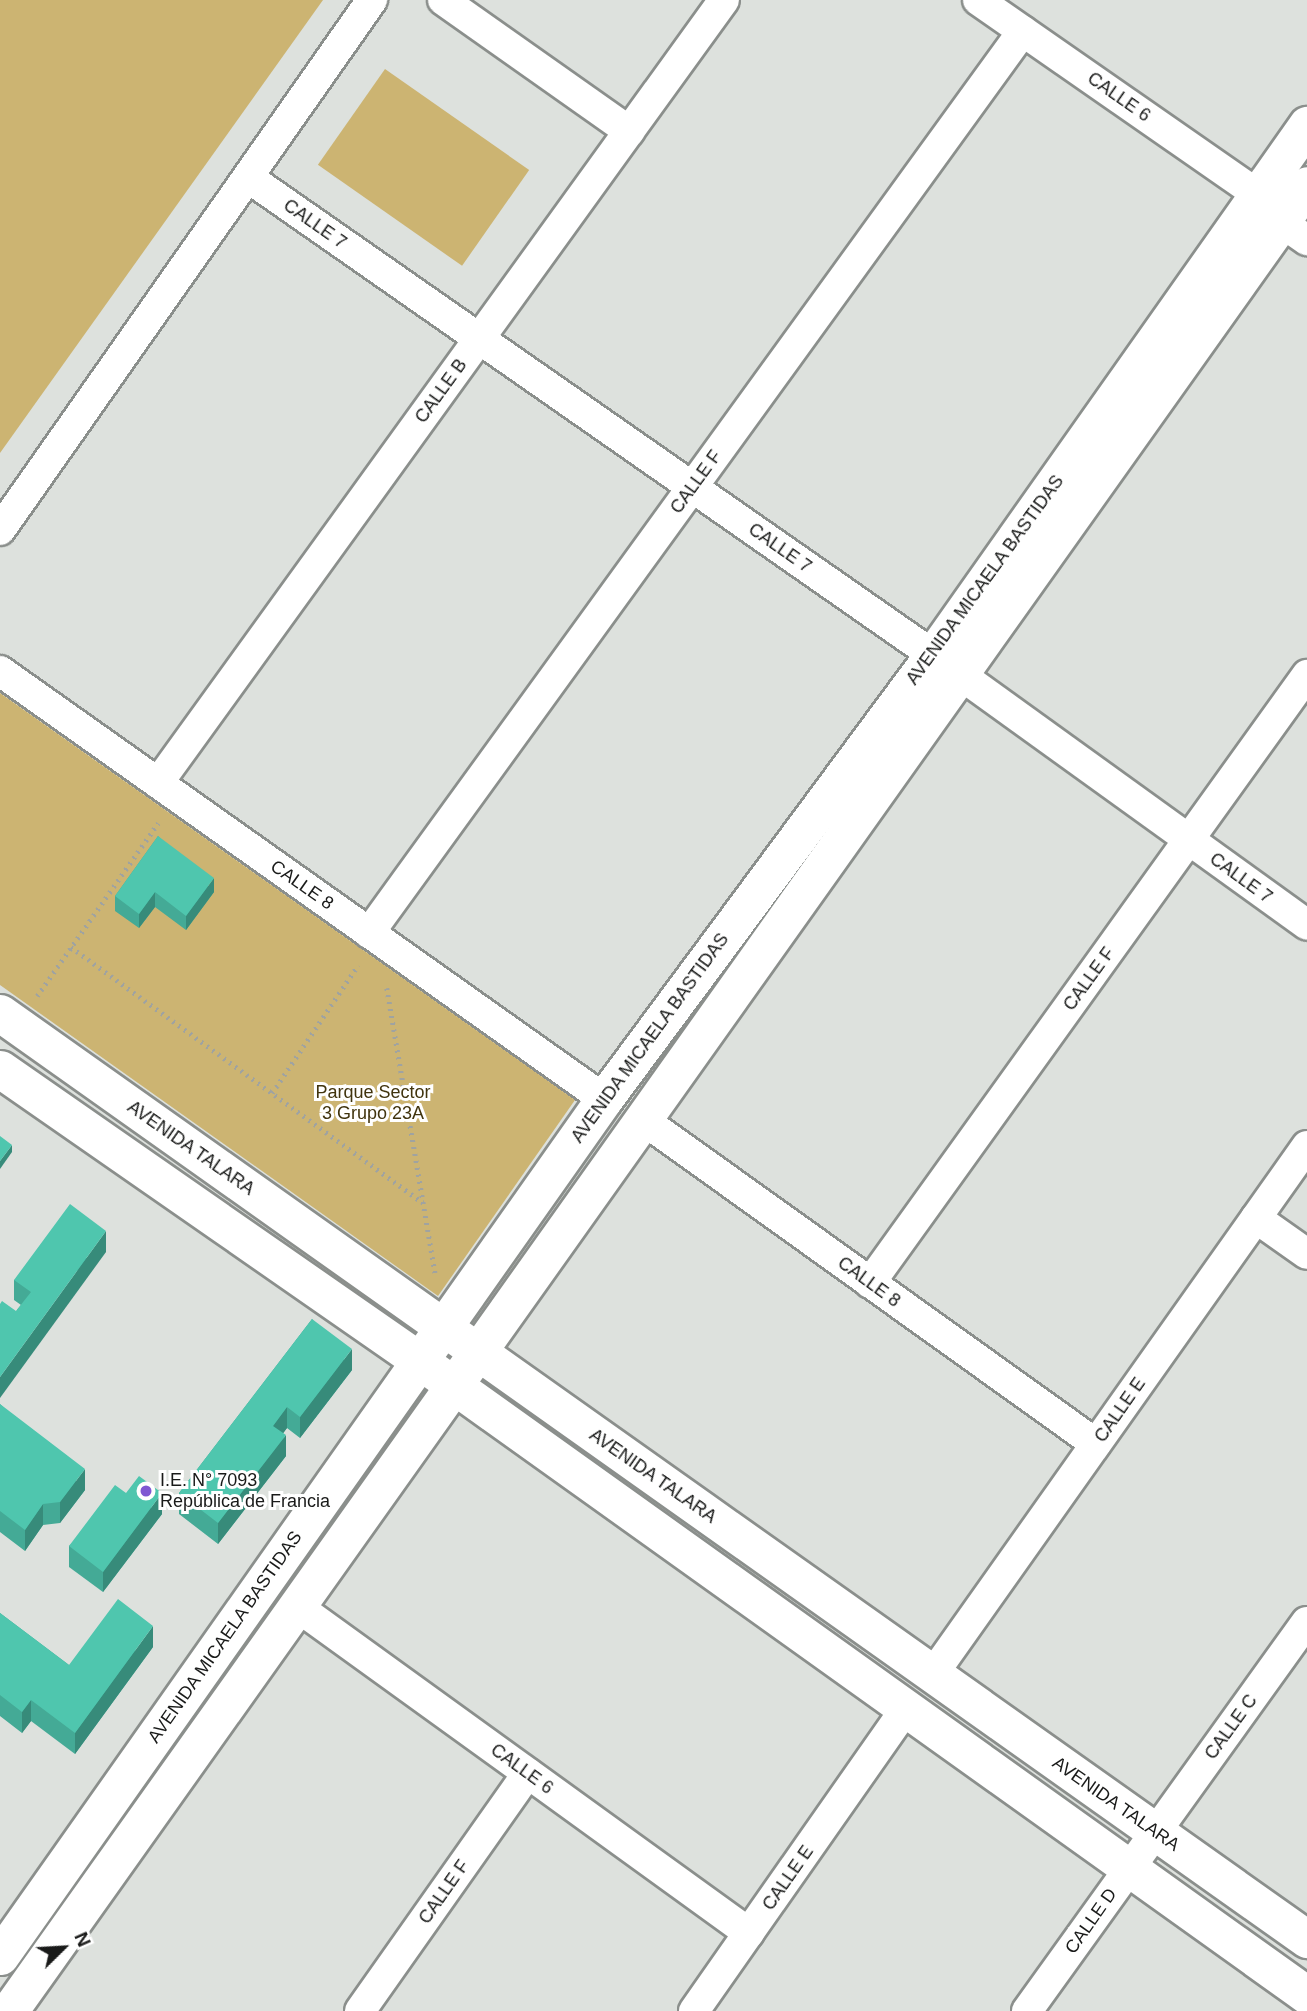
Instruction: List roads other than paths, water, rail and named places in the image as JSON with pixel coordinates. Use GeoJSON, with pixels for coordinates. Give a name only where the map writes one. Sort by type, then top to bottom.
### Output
{"type":"FeatureCollection","features":[{"type":"Feature","properties":{"kind":"street"},"geometry":{"type":"LineString","coordinates":[[0,530],[372,0]]}},
{"type":"Feature","properties":{"kind":"street"},"geometry":{"type":"LineString","coordinates":[[443,0],[629,131]]}},
{"type":"Feature","properties":{"kind":"street","name":"CALLE B"},"geometry":{"type":"LineString","coordinates":[[167,790],[479,338],[724,0]]}},
{"type":"Feature","properties":{"kind":"street","name":"CALLE 6"},"geometry":{"type":"LineString","coordinates":[[978,0],[1282,219]]}},
{"type":"Feature","properties":{"kind":"street","name":"CALLE F"},"geometry":{"type":"LineString","coordinates":[[369,943],[692,487],[1023,31]]}},
{"type":"Feature","properties":{"kind":"street","name":"AVENIDA MICAELA BASTIDAS"},"geometry":{"type":"LineString","coordinates":[[1282,219],[1307,125]]}},
{"type":"Feature","properties":{"kind":"street","name":"CALLE 7"},"geometry":{"type":"LineString","coordinates":[[249,178],[946,664],[1307,925]]}},
{"type":"Feature","properties":{"kind":"street","name":"AVENIDA MICAELA BASTIDAS"},"geometry":{"type":"LineString","coordinates":[[0,1956],[604,1099],[946,664],[1307,185]]}},
{"type":"Feature","properties":{"kind":"street","name":"AVENIDA MICAELA BASTIDAS"},"geometry":{"type":"LineString","coordinates":[[9,2011],[642,1119],[946,664]]}},
{"type":"Feature","properties":{"kind":"street","name":"CALLE 8"},"geometry":{"type":"LineString","coordinates":[[0,671],[167,790],[369,943],[604,1099]]}},
{"type":"Feature","properties":{"kind":"street","name":"CALLE F"},"geometry":{"type":"LineString","coordinates":[[870,1283],[1307,675]]}},
{"type":"Feature","properties":{"kind":"street","name":"AVENIDA TALARA"},"geometry":{"type":"LineString","coordinates":[[9,1019],[1307,1939]]}},
{"type":"Feature","properties":{"kind":"street"},"geometry":{"type":"LineString","coordinates":[[0,1069],[420,1361],[1307,1995]]}},
{"type":"Feature","properties":{"kind":"street","name":"CALLE 8"},"geometry":{"type":"LineString","coordinates":[[642,1119],[1096,1444]]}},
{"type":"Feature","properties":{"kind":"street","name":"CALLE E"},"geometry":{"type":"LineString","coordinates":[[933,1674],[1307,1146]]}},
{"type":"Feature","properties":{"kind":"street"},"geometry":{"type":"LineString","coordinates":[[1256,1218],[1307,1254]]}},
{"type":"Feature","properties":{"kind":"street","name":"CALLE 6"},"geometry":{"type":"LineString","coordinates":[[295,1605],[749,1933]]}},
{"type":"Feature","properties":{"kind":"street","name":"CALLE C"},"geometry":{"type":"LineString","coordinates":[[1155,1831],[1307,1622]]}},
{"type":"Feature","properties":{"kind":"street","name":"CALLE E"},"geometry":{"type":"LineString","coordinates":[[694,2011],[905,1710]]}},
{"type":"Feature","properties":{"kind":"street","name":"CALLE F"},"geometry":{"type":"LineString","coordinates":[[360,2011],[528,1773]]}},
{"type":"Feature","properties":{"kind":"street","name":"CALLE D"},"geometry":{"type":"LineString","coordinates":[[1027,2011],[1155,1831]]}},
{"type":"Feature","properties":{"kind":"place","name":"I.E. N° 7093 República de Francia"},"geometry":{"type":"Point","coordinates":[146,1491]}},
{"type":"Feature","properties":{"kind":"park label","name":"Parque Sector 3 Grupo 23A"},"geometry":{"type":"Point","coordinates":[373,1103]}}]}
